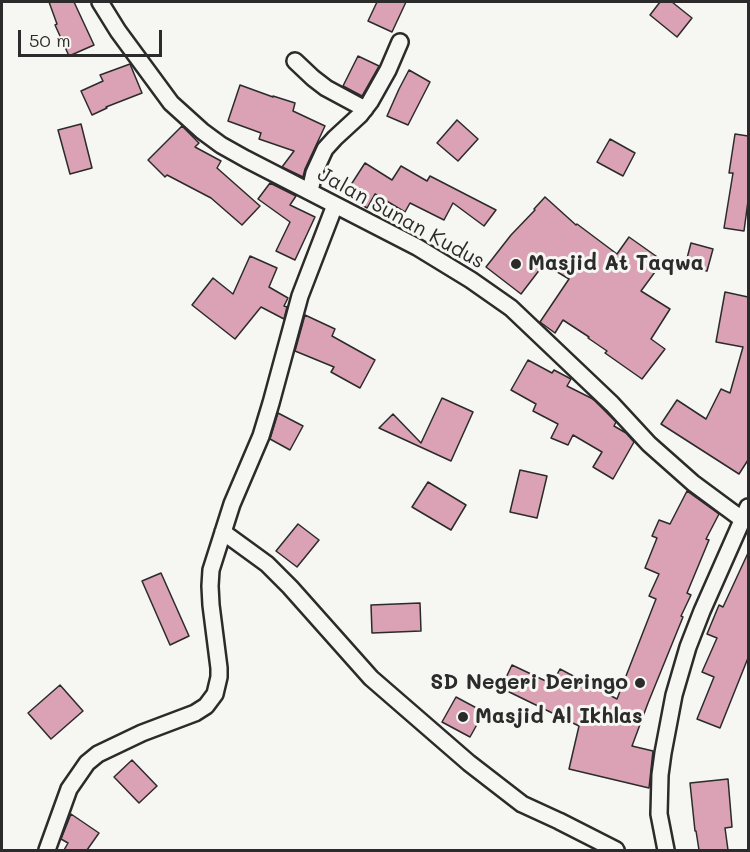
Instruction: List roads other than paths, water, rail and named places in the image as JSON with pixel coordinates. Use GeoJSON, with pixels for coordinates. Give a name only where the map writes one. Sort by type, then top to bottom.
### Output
{"type":"FeatureCollection","features":[{"type":"Feature","properties":{"kind":"street","name":"Jalan Sunan Kudus"},"geometry":{"type":"LineString","coordinates":[[99,2],[171,103],[202,131],[221,145],[417,248],[471,280],[511,308],[612,404],[649,444],[693,483],[746,514],[698,620],[680,669],[660,776],[659,814],[666,850]]}},
{"type":"Feature","properties":{"kind":"street"},"geometry":{"type":"LineString","coordinates":[[310,191],[314,172],[325,149],[370,102],[400,42]]}},
{"type":"Feature","properties":{"kind":"street"},"geometry":{"type":"LineString","coordinates":[[295,61],[326,88],[364,109]]}},
{"type":"Feature","properties":{"kind":"street"},"geometry":{"type":"LineString","coordinates":[[47,850],[69,789],[87,763],[98,754],[142,733],[195,713],[206,706],[215,694],[219,668],[212,618],[210,586],[212,570],[232,504],[261,436],[300,296],[335,205]]}},
{"type":"Feature","properties":{"kind":"street"},"geometry":{"type":"LineString","coordinates":[[223,532],[267,564],[290,586],[370,678],[469,763],[522,804],[616,850]]}},
{"type":"Feature","properties":{"kind":"place","name":"Masjid At Taqwa"},"geometry":{"type":"Point","coordinates":[516,264]}},
{"type":"Feature","properties":{"kind":"place","name":"SD Negeri Deringo"},"geometry":{"type":"Point","coordinates":[640,683]}},
{"type":"Feature","properties":{"kind":"place","name":"Masjid Al Ikhlas"},"geometry":{"type":"Point","coordinates":[463,717]}}]}
